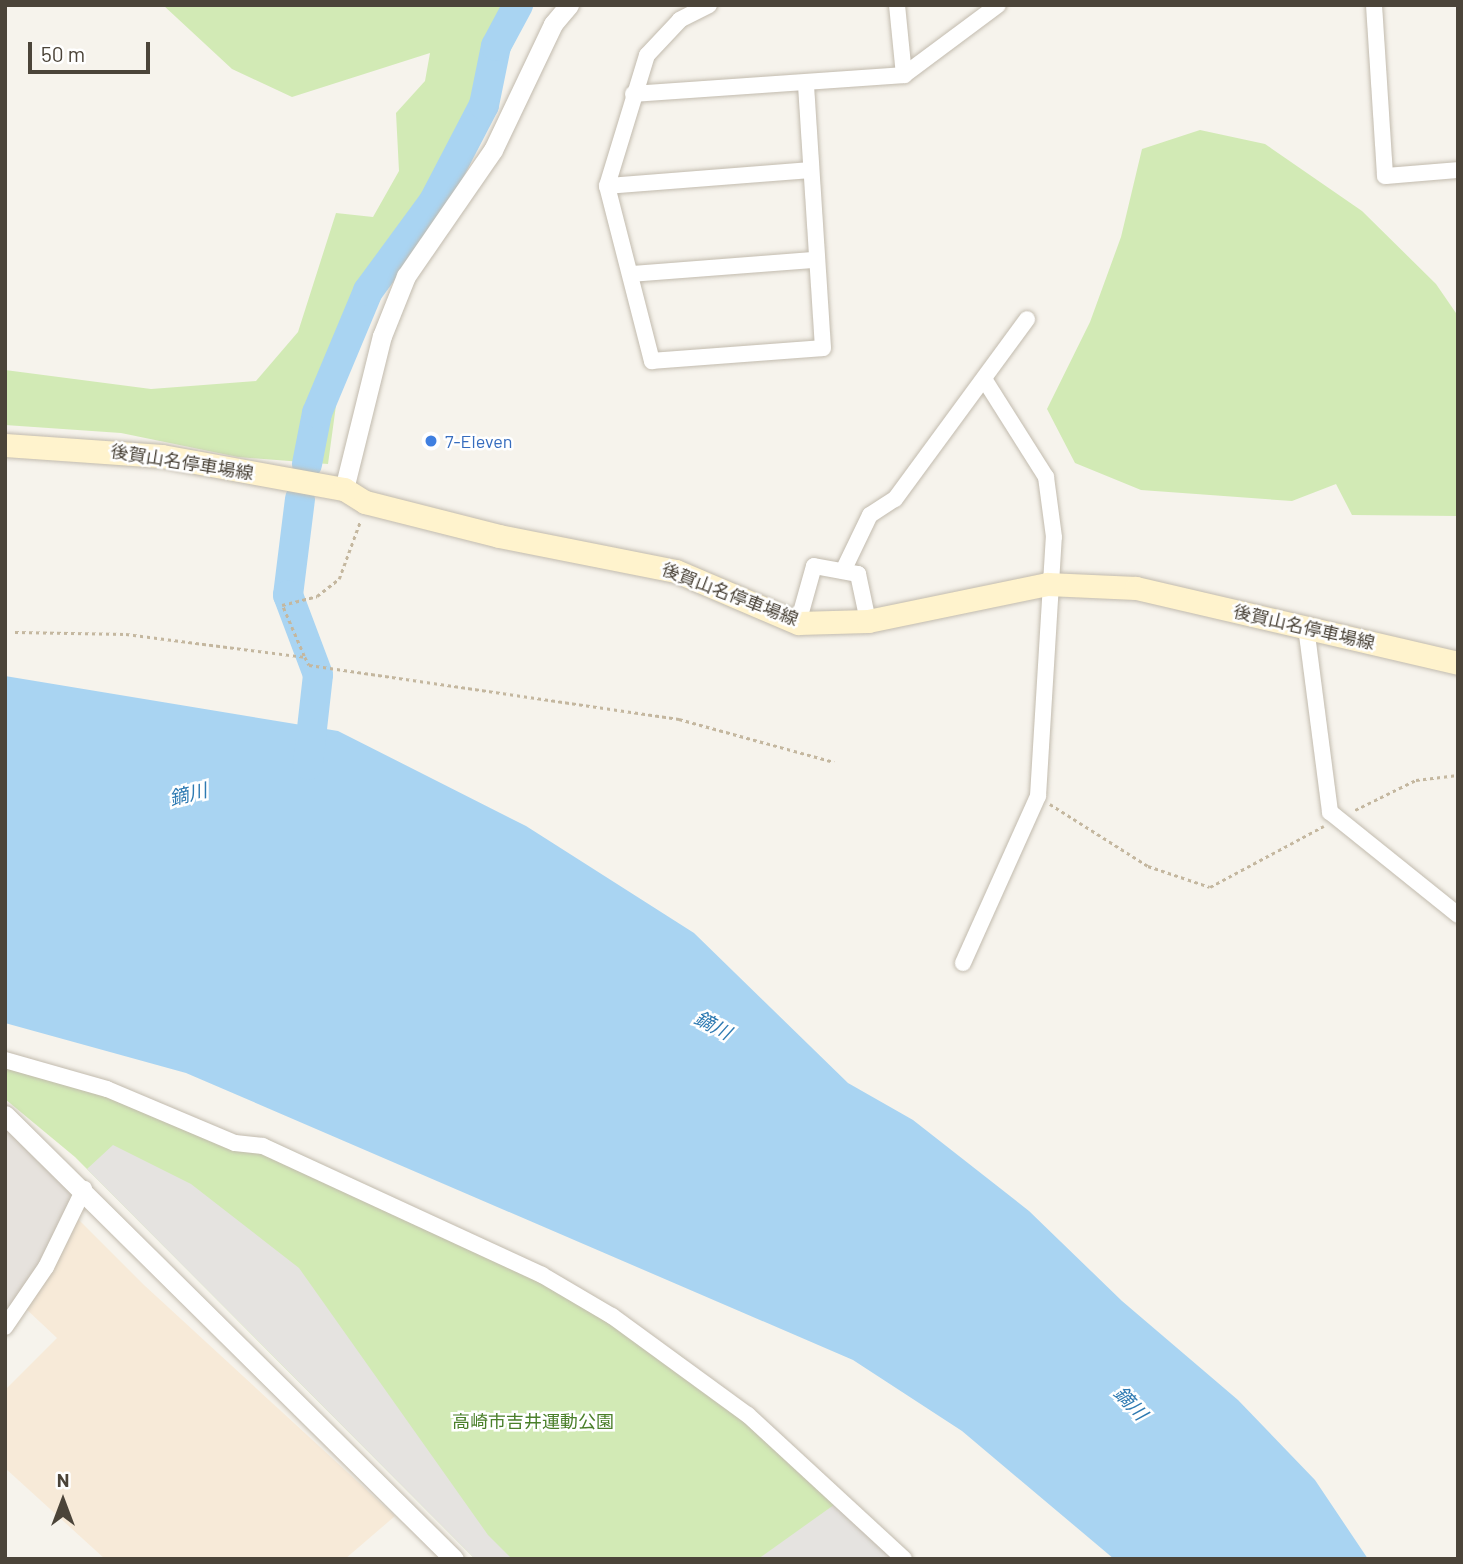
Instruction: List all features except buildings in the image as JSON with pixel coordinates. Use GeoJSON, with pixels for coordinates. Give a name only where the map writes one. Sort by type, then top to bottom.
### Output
{"type":"FeatureCollection","features":[{"type":"Feature","properties":{"kind":"main road","name":"後賀山名停車場線"},"geometry":{"type":"LineString","coordinates":[[5,445],[162,456],[344,489],[365,502],[499,536],[636,559],[798,623],[868,621],[1047,584],[1136,588],[1306,627],[1456,657]]}},
{"type":"Feature","properties":{"kind":"street"},"geometry":{"type":"LineString","coordinates":[[344,489],[382,336],[407,276],[493,150],[553,24],[569,5]]}},
{"type":"Feature","properties":{"kind":"street"},"geometry":{"type":"LineString","coordinates":[[709,5],[657,40],[633,94],[607,186],[652,360],[823,348],[814,260],[806,85]]}},
{"type":"Feature","properties":{"kind":"street"},"geometry":{"type":"LineString","coordinates":[[897,5],[904,75]]}},
{"type":"Feature","properties":{"kind":"street"},"geometry":{"type":"LineString","coordinates":[[633,94],[806,85],[904,75],[998,5]]}},
{"type":"Feature","properties":{"kind":"street"},"geometry":{"type":"LineString","coordinates":[[1374,5],[1384,176],[1458,170]]}},
{"type":"Feature","properties":{"kind":"street"},"geometry":{"type":"LineString","coordinates":[[607,186],[809,170]]}},
{"type":"Feature","properties":{"kind":"street"},"geometry":{"type":"LineString","coordinates":[[631,274],[814,260]]}},
{"type":"Feature","properties":{"kind":"street"},"geometry":{"type":"LineString","coordinates":[[843,571],[870,515],[895,499],[925,452],[986,382],[1027,319]]}},
{"type":"Feature","properties":{"kind":"street"},"geometry":{"type":"LineString","coordinates":[[962,963],[1038,796],[1047,584],[1054,537],[1046,477],[986,382]]}},
{"type":"Feature","properties":{"kind":"street"},"geometry":{"type":"LineString","coordinates":[[798,623],[814,566],[858,574],[868,621]]}},
{"type":"Feature","properties":{"kind":"street"},"geometry":{"type":"LineString","coordinates":[[1306,627],[1335,820],[1458,915]]}},
{"type":"Feature","properties":{"kind":"street"},"geometry":{"type":"LineString","coordinates":[[5,1060],[107,1089],[235,1143],[264,1146],[542,1275],[612,1316],[748,1415],[904,1559]]}},
{"type":"Feature","properties":{"kind":"street"},"geometry":{"type":"LineString","coordinates":[[5,1115],[85,1189],[454,1559]]}},
{"type":"Feature","properties":{"kind":"street"},"geometry":{"type":"LineString","coordinates":[[5,1327],[47,1267],[85,1189]]}},
{"type":"Feature","properties":{"kind":"path"},"geometry":{"type":"LineString","coordinates":[[365,502],[356,544],[339,579],[317,596],[294,598],[284,602],[305,657],[314,665],[679,719],[834,762]]}},
{"type":"Feature","properties":{"kind":"path"},"geometry":{"type":"LineString","coordinates":[[15,632],[126,634],[305,657]]}},
{"type":"Feature","properties":{"kind":"path"},"geometry":{"type":"LineString","coordinates":[[1038,796],[1148,866],[1210,887],[1416,780],[1458,775]]}},
{"type":"Feature","properties":{"kind":"shaded area"},"geometry":{"type":"Polygon","coordinates":[[[5,1126],[77,1193],[67,1222],[5,1322],[5,1126]]]}},
{"type":"Feature","properties":{"kind":"shaded area"},"geometry":{"type":"Polygon","coordinates":[[[113,1145],[191,1184],[299,1268],[488,1535],[512,1559],[475,1559],[87,1169],[113,1145]]]}},
{"type":"Feature","properties":{"kind":"shaded area"},"geometry":{"type":"Polygon","coordinates":[[[76,1217],[144,1285],[395,1516],[345,1559],[105,1559],[5,1468],[5,1390],[57,1338],[24,1307],[76,1217]]]}},
{"type":"Feature","properties":{"kind":"shaded area"},"geometry":{"type":"Polygon","coordinates":[[[838,1502],[895,1559],[758,1559],[838,1502]]]}},
{"type":"Feature","properties":{"kind":"green space"},"geometry":{"type":"Polygon","coordinates":[[[163,5],[533,5],[495,81],[445,152],[340,376],[328,464],[238,457],[121,433],[5,425],[5,370],[151,389],[256,381],[298,332],[336,213],[373,217],[399,171],[396,113],[425,81],[430,53],[292,97],[232,69],[163,5]]]}},
{"type":"Feature","properties":{"kind":"green space"},"geometry":{"type":"Polygon","coordinates":[[[1200,130],[1265,144],[1362,211],[1436,284],[1458,316],[1458,516],[1352,515],[1336,484],[1292,501],[1141,490],[1075,463],[1047,409],[1090,322],[1121,237],[1142,149],[1200,130]]]}},
{"type":"Feature","properties":{"kind":"green space","name":"高崎市吉井運動公園"},"geometry":{"type":"Polygon","coordinates":[[[5,1055],[236,1136],[267,1139],[545,1268],[681,1356],[911,1559],[475,1559],[75,1157],[5,1099],[5,1055]]]}},
{"type":"Feature","properties":{"kind":"water","name":"鏑川"},"geometry":{"type":"Polygon","coordinates":[[[5,676],[338,731],[526,826],[694,933],[848,1083],[913,1120],[1029,1211],[1122,1301],[1238,1400],[1315,1480],[1368,1559],[1114,1559],[962,1431],[853,1360],[186,1073],[5,1023],[5,676]]]}},
{"type":"Feature","properties":{"kind":"waterway"},"geometry":{"type":"LineString","coordinates":[[307,464],[317,413],[368,291],[434,201],[484,105],[496,46],[518,5]]}},
{"type":"Feature","properties":{"kind":"waterway"},"geometry":{"type":"LineString","coordinates":[[300,499],[288,595],[318,675],[308,764]]}},
{"type":"Feature","properties":{"kind":"place","name":"7-Eleven"},"geometry":{"type":"Point","coordinates":[431,441]}}]}
